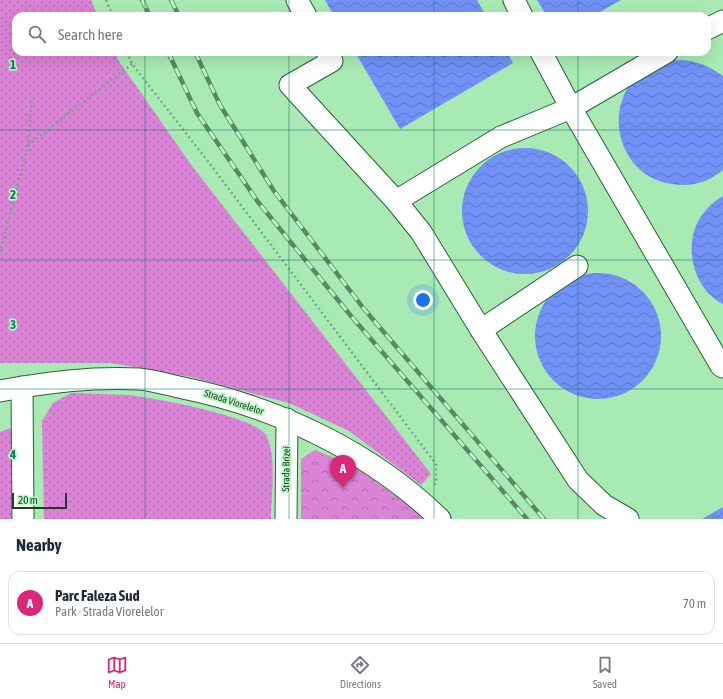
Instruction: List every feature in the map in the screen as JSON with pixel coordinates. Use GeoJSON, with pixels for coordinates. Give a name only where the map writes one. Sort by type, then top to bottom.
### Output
{"type":"FeatureCollection","features":[{"type":"Feature","properties":{"kind":"street"},"geometry":{"type":"LineString","coordinates":[[297,0],[304,12]]}},
{"type":"Feature","properties":{"kind":"street"},"geometry":{"type":"LineString","coordinates":[[514,0],[520,12]]}},
{"type":"Feature","properties":{"kind":"street"},"geometry":{"type":"LineString","coordinates":[[711,27],[723,21]]}},
{"type":"Feature","properties":{"kind":"street"},"geometry":{"type":"LineString","coordinates":[[329,56],[332,61],[290,85],[396,201],[421,232],[481,330],[578,480],[604,505],[628,519]]}},
{"type":"Feature","properties":{"kind":"street"},"geometry":{"type":"LineString","coordinates":[[543,56],[571,108],[721,366],[723,367]]}},
{"type":"Feature","properties":{"kind":"street"},"geometry":{"type":"LineString","coordinates":[[396,201],[501,137],[571,108],[660,56]]}},
{"type":"Feature","properties":{"kind":"street"},"geometry":{"type":"LineString","coordinates":[[481,330],[577,266]]}},
{"type":"Feature","properties":{"kind":"street","name":"Strada Viorelelor"},"geometry":{"type":"LineString","coordinates":[[0,391],[79,378],[141,379],[212,394],[287,420],[362,458],[423,502],[440,519]]}},
{"type":"Feature","properties":{"kind":"street"},"geometry":{"type":"LineString","coordinates":[[22,387],[23,519]]}},
{"type":"Feature","properties":{"kind":"street","name":"Strada Brizei"},"geometry":{"type":"LineString","coordinates":[[286,519],[287,420]]}},
{"type":"Feature","properties":{"kind":"path"},"geometry":{"type":"LineString","coordinates":[[106,0],[111,12]]}},
{"type":"Feature","properties":{"kind":"path"},"geometry":{"type":"LineString","coordinates":[[129,56],[132,64],[210,164],[436,464],[436,483],[423,502]]}},
{"type":"Feature","properties":{"kind":"path"},"geometry":{"type":"LineString","coordinates":[[28,146],[132,64]]}},
{"type":"Feature","properties":{"kind":"path"},"geometry":{"type":"LineString","coordinates":[[0,253],[28,146],[32,98]]}},
{"type":"Feature","properties":{"kind":"green space"},"geometry":{"type":"Polygon","coordinates":[[[0,0],[91,0],[96,12],[12,12],[12,56],[116,56],[192,166],[431,474],[421,485],[349,431],[289,403],[191,377],[111,363],[0,363],[0,0]]]}},
{"type":"Feature","properties":{"kind":"green space"},"geometry":{"type":"Polygon","coordinates":[[[71,393],[129,395],[181,404],[226,415],[259,429],[267,437],[272,455],[273,477],[271,519],[44,519],[42,421],[53,403],[71,393]]]}},
{"type":"Feature","properties":{"kind":"green space"},"geometry":{"type":"Polygon","coordinates":[[[11,428],[12,519],[0,519],[0,432],[11,428]]]}},
{"type":"Feature","properties":{"kind":"green space"},"geometry":{"type":"Polygon","coordinates":[[[315,450],[357,468],[414,509],[423,519],[301,519],[301,459],[315,450]]]}},
{"type":"Feature","properties":{"kind":"water"},"geometry":{"type":"Polygon","coordinates":[[[325,0],[477,0],[484,12],[332,12],[325,0]]]}},
{"type":"Feature","properties":{"kind":"water"},"geometry":{"type":"Polygon","coordinates":[[[537,0],[621,0],[600,12],[544,12],[537,0]]]}},
{"type":"Feature","properties":{"kind":"water"},"geometry":{"type":"Polygon","coordinates":[[[357,56],[509,56],[513,63],[400,129],[357,56]]]}},
{"type":"Feature","properties":{"kind":"water"},"geometry":{"type":"Polygon","coordinates":[[[679,60],[702,64],[723,76],[723,170],[712,178],[689,185],[672,184],[651,177],[635,164],[624,148],[619,128],[620,109],[626,90],[639,75],[658,64],[679,60]]]}},
{"type":"Feature","properties":{"kind":"water"},"geometry":{"type":"Polygon","coordinates":[[[525,148],[549,153],[560,159],[573,171],[583,187],[588,211],[583,235],[577,246],[565,259],[549,269],[525,274],[501,269],[490,263],[477,251],[467,235],[462,211],[467,187],[473,176],[485,163],[501,153],[525,148]]]}},
{"type":"Feature","properties":{"kind":"water"},"geometry":{"type":"Polygon","coordinates":[[[723,196],[723,304],[705,289],[698,278],[694,267],[692,243],[694,231],[704,212],[723,196]]]}},
{"type":"Feature","properties":{"kind":"water"},"geometry":{"type":"Polygon","coordinates":[[[598,273],[622,278],[633,284],[646,296],[656,312],[661,336],[656,360],[650,371],[638,384],[622,394],[598,399],[574,394],[563,388],[550,376],[540,360],[535,336],[540,312],[546,301],[558,288],[574,278],[598,273]]]}},
{"type":"Feature","properties":{"kind":"water"},"geometry":{"type":"Polygon","coordinates":[[[723,507],[723,519],[702,519],[723,507]]]}},
{"type":"Feature","properties":{"kind":"railway"},"geometry":{"type":"LineString","coordinates":[[142,0],[148,12]]}},
{"type":"Feature","properties":{"kind":"railway"},"geometry":{"type":"LineString","coordinates":[[171,0],[177,12]]}},
{"type":"Feature","properties":{"kind":"railway"},"geometry":{"type":"LineString","coordinates":[[170,56],[197,113],[258,202],[351,316],[527,519]]}},
{"type":"Feature","properties":{"kind":"railway"},"geometry":{"type":"LineString","coordinates":[[197,56],[220,105],[274,191],[364,309],[544,519]]}},
{"type":"Feature","properties":{"kind":"place","name":"Parc Faleza Sud"},"geometry":{"type":"Point","coordinates":[343,488]}}]}
